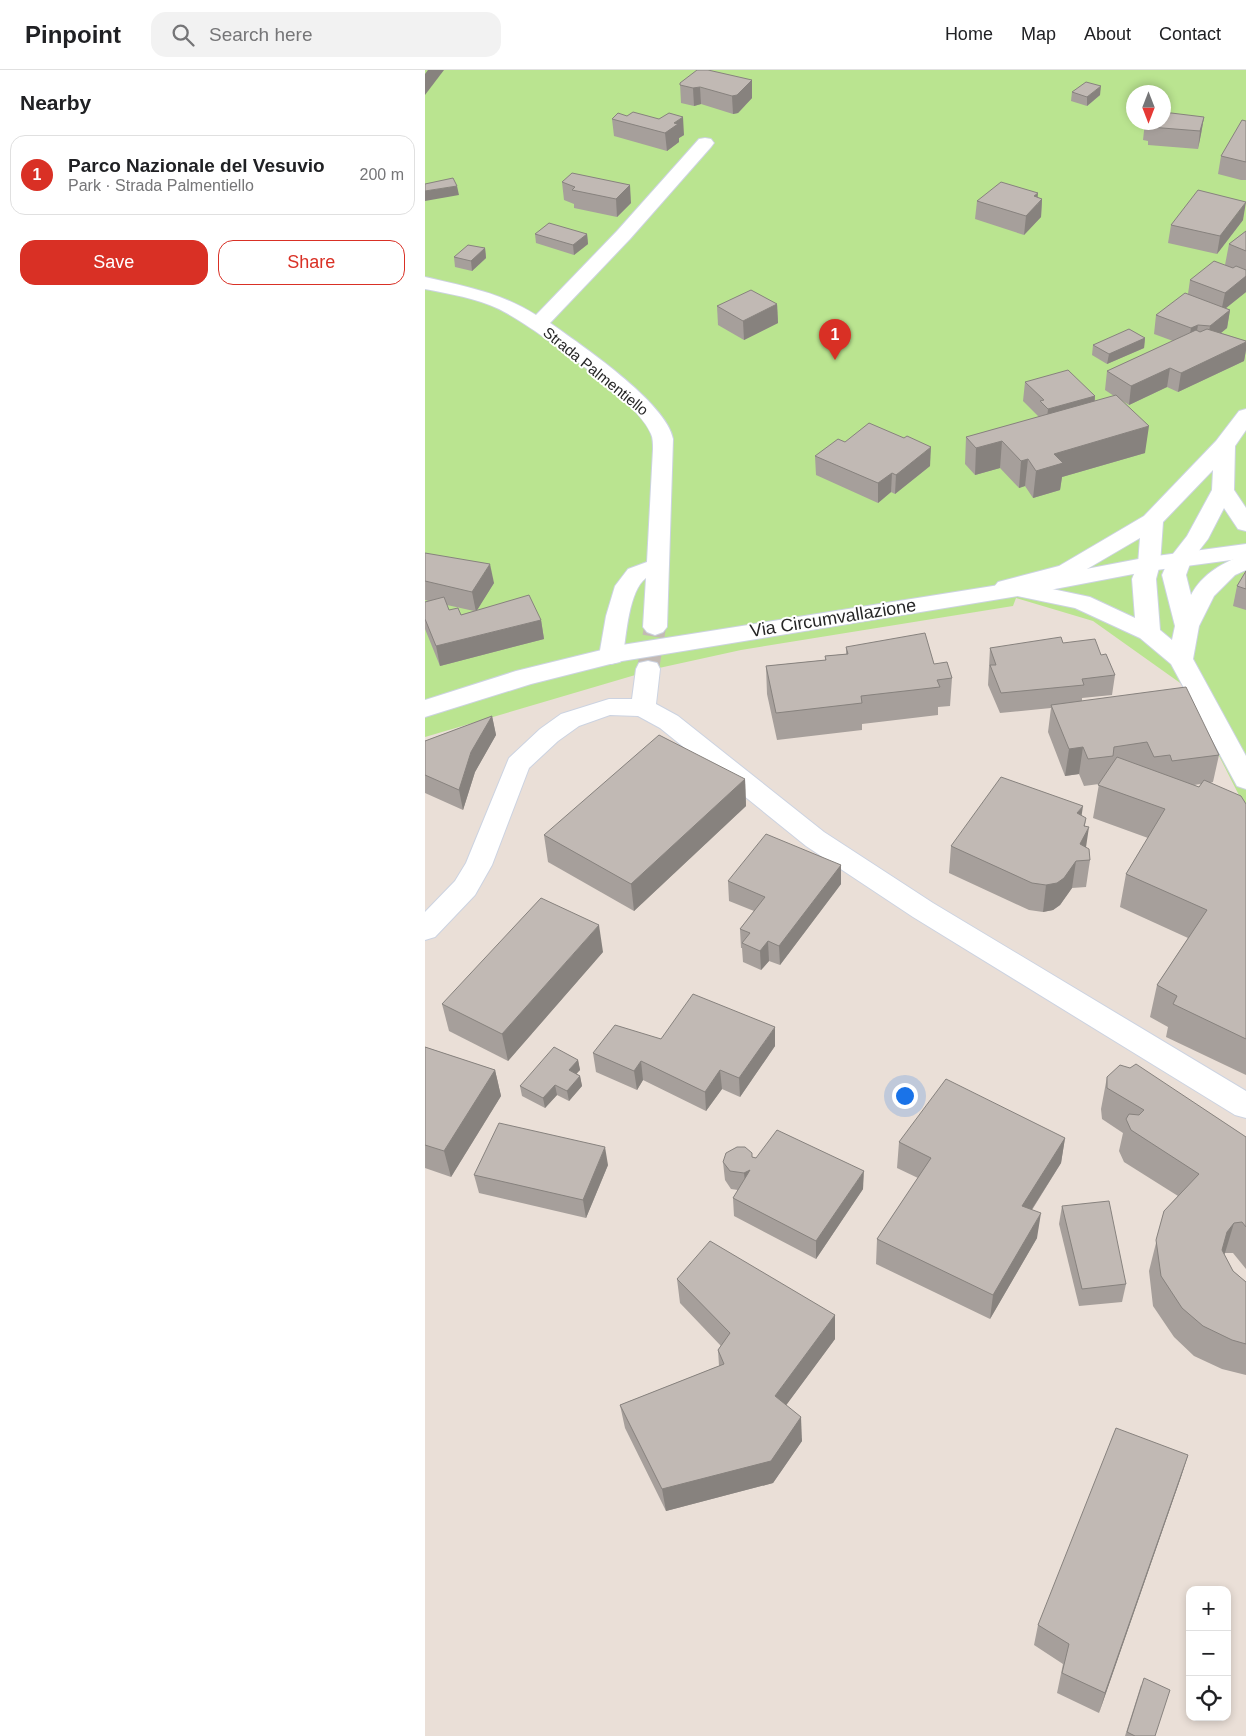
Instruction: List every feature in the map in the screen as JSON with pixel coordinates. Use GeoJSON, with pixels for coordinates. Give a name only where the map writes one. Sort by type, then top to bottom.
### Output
{"type":"FeatureCollection","features":[{"type":"Feature","properties":{"kind":"street"},"geometry":{"type":"LineString","coordinates":[[538,324],[597,265],[658,199],[705,143]]}},
{"type":"Feature","properties":{"kind":"street","name":"Strada Palmentiello"},"geometry":{"type":"LineString","coordinates":[[425,283],[484,297],[507,305],[579,353],[643,407],[655,420],[662,434],[655,627]]}},
{"type":"Feature","properties":{"kind":"street"},"geometry":{"type":"LineString","coordinates":[[984,593],[1067,571],[1152,521],[1227,442],[1246,415]]}},
{"type":"Feature","properties":{"kind":"street"},"geometry":{"type":"LineString","coordinates":[[1187,626],[1174,575],[1179,559],[1197,539],[1223,490],[1227,442]]}},
{"type":"Feature","properties":{"kind":"street"},"geometry":{"type":"LineString","coordinates":[[1223,490],[1246,524]]}},
{"type":"Feature","properties":{"kind":"street"},"geometry":{"type":"LineString","coordinates":[[1148,633],[1144,579],[1149,564],[1152,521]]}},
{"type":"Feature","properties":{"kind":"street","name":"Via Circumvallazione"},"geometry":{"type":"LineString","coordinates":[[425,709],[525,677],[611,656],[984,593],[1018,590],[1179,559],[1246,551]]}},
{"type":"Feature","properties":{"kind":"street"},"geometry":{"type":"LineString","coordinates":[[1181,659],[1187,626],[1204,592],[1227,570],[1246,562]]}},
{"type":"Feature","properties":{"kind":"street"},"geometry":{"type":"LineString","coordinates":[[611,656],[623,598],[630,580],[640,572],[658,566]]}},
{"type":"Feature","properties":{"kind":"street"},"geometry":{"type":"LineString","coordinates":[[1018,590],[1082,602],[1148,633],[1181,659],[1246,780]]}},
{"type":"Feature","properties":{"kind":"street"},"geometry":{"type":"LineString","coordinates":[[643,708],[648,669]]}},
{"type":"Feature","properties":{"kind":"street"},"geometry":{"type":"LineString","coordinates":[[425,930],[465,888],[479,865],[518,764],[549,735],[570,720],[609,707],[643,708],[669,722],[823,845],[923,910],[1246,1106]]}},
{"type":"Feature","properties":{"kind":"green space"},"geometry":{"type":"Polygon","coordinates":[[[425,70],[1246,70],[1246,809],[1183,685],[1093,621],[1016,598],[1013,606],[741,650],[659,668],[425,737],[425,70]]]}},
{"type":"Feature","properties":{"kind":"building"},"geometry":{"type":"Polygon","coordinates":[[[697,70],[708,70],[752,80],[737,95],[732,96],[700,87],[693,88],[680,85],[697,70]]]}},
{"type":"Feature","properties":{"kind":"building"},"geometry":{"type":"Polygon","coordinates":[[[1086,82],[1101,86],[1087,97],[1072,92],[1086,82]]]}},
{"type":"Feature","properties":{"kind":"building"},"geometry":{"type":"Polygon","coordinates":[[[633,112],[659,119],[669,113],[683,117],[674,123],[678,124],[665,133],[612,119],[618,113],[627,116],[633,112]]]}},
{"type":"Feature","properties":{"kind":"building"},"geometry":{"type":"Polygon","coordinates":[[[1171,113],[1204,117],[1200,131],[1171,129],[1171,113]]]}},
{"type":"Feature","properties":{"kind":"building"},"geometry":{"type":"Polygon","coordinates":[[[1242,120],[1246,121],[1246,162],[1221,156],[1242,120]]]}},
{"type":"Feature","properties":{"kind":"building"},"geometry":{"type":"Polygon","coordinates":[[[572,173],[630,185],[616,199],[572,190],[575,187],[562,182],[572,173]]]}},
{"type":"Feature","properties":{"kind":"building"},"geometry":{"type":"Polygon","coordinates":[[[453,178],[457,186],[425,191],[425,184],[453,178]]]}},
{"type":"Feature","properties":{"kind":"building"},"geometry":{"type":"Polygon","coordinates":[[[1001,182],[1038,193],[1034,196],[1042,199],[1026,216],[977,201],[1001,182]]]}},
{"type":"Feature","properties":{"kind":"building"},"geometry":{"type":"Polygon","coordinates":[[[1198,190],[1246,202],[1220,236],[1171,225],[1198,190]]]}},
{"type":"Feature","properties":{"kind":"building"},"geometry":{"type":"Polygon","coordinates":[[[549,223],[587,234],[573,245],[535,234],[549,223]]]}},
{"type":"Feature","properties":{"kind":"building"},"geometry":{"type":"Polygon","coordinates":[[[1246,231],[1246,251],[1229,244],[1246,231]]]}},
{"type":"Feature","properties":{"kind":"building"},"geometry":{"type":"Polygon","coordinates":[[[468,245],[485,248],[471,261],[454,257],[468,245]]]}},
{"type":"Feature","properties":{"kind":"building"},"geometry":{"type":"Polygon","coordinates":[[[1214,261],[1233,268],[1236,266],[1246,270],[1246,276],[1225,293],[1190,280],[1214,261]]]}},
{"type":"Feature","properties":{"kind":"building"},"geometry":{"type":"Polygon","coordinates":[[[751,290],[777,304],[743,321],[717,306],[751,290]]]}},
{"type":"Feature","properties":{"kind":"building"},"geometry":{"type":"Polygon","coordinates":[[[1185,293],[1230,310],[1210,326],[1198,325],[1191,328],[1156,315],[1185,293]]]}},
{"type":"Feature","properties":{"kind":"building"},"geometry":{"type":"Polygon","coordinates":[[[1129,329],[1145,338],[1109,354],[1093,345],[1129,329]]]}},
{"type":"Feature","properties":{"kind":"building"},"geometry":{"type":"Polygon","coordinates":[[[1207,329],[1246,342],[1181,373],[1170,368],[1131,386],[1107,371],[1196,330],[1200,332],[1207,329]]]}},
{"type":"Feature","properties":{"kind":"building"},"geometry":{"type":"Polygon","coordinates":[[[1068,370],[1095,396],[1048,409],[1040,401],[1044,400],[1025,382],[1068,370]]]}},
{"type":"Feature","properties":{"kind":"building"},"geometry":{"type":"Polygon","coordinates":[[[1116,395],[1149,426],[1054,454],[1063,463],[1036,471],[1028,459],[1021,461],[1002,441],[976,448],[966,437],[1116,395]]]}},
{"type":"Feature","properties":{"kind":"building"},"geometry":{"type":"Polygon","coordinates":[[[869,423],[904,438],[907,436],[931,447],[896,475],[892,473],[878,483],[815,456],[838,439],[845,442],[869,423]]]}},
{"type":"Feature","properties":{"kind":"building"},"geometry":{"type":"Polygon","coordinates":[[[425,553],[490,564],[472,592],[425,581],[425,553]]]}},
{"type":"Feature","properties":{"kind":"building"},"geometry":{"type":"Polygon","coordinates":[[[1246,571],[1246,589],[1237,586],[1246,571]]]}},
{"type":"Feature","properties":{"kind":"building"},"geometry":{"type":"Polygon","coordinates":[[[529,595],[541,620],[436,646],[425,619],[425,602],[444,597],[449,610],[458,608],[461,615],[529,595]]]}},
{"type":"Feature","properties":{"kind":"building"},"geometry":{"type":"Polygon","coordinates":[[[925,633],[934,664],[947,662],[952,678],[937,680],[940,687],[861,696],[862,703],[776,713],[766,666],[826,660],[825,656],[848,654],[846,647],[925,633]]]}},
{"type":"Feature","properties":{"kind":"building"},"geometry":{"type":"Polygon","coordinates":[[[1061,637],[1063,643],[1095,639],[1101,655],[1106,654],[1115,675],[1082,679],[1084,685],[1001,693],[990,665],[996,665],[990,648],[1061,637]]]}},
{"type":"Feature","properties":{"kind":"building"},"geometry":{"type":"Polygon","coordinates":[[[1186,687],[1219,755],[1172,761],[1170,755],[1154,757],[1147,742],[1114,747],[1113,756],[1088,759],[1083,747],[1069,749],[1051,705],[1186,687]]]}},
{"type":"Feature","properties":{"kind":"building"},"geometry":{"type":"Polygon","coordinates":[[[492,716],[471,752],[459,790],[425,775],[425,741],[492,716]]]}},
{"type":"Feature","properties":{"kind":"building"},"geometry":{"type":"Polygon","coordinates":[[[659,735],[745,779],[631,884],[544,835],[659,735]]]}},
{"type":"Feature","properties":{"kind":"building"},"geometry":{"type":"Polygon","coordinates":[[[1117,757],[1199,787],[1204,780],[1241,796],[1246,804],[1246,1039],[1173,1004],[1177,996],[1157,985],[1207,910],[1126,874],[1165,809],[1098,785],[1117,757]]]}},
{"type":"Feature","properties":{"kind":"building"},"geometry":{"type":"Polygon","coordinates":[[[1001,777],[1083,806],[1077,813],[1086,818],[1084,826],[1089,827],[1080,844],[1089,849],[1090,860],[1076,861],[1064,878],[1057,883],[1046,885],[1032,883],[951,846],[1001,777]]]}},
{"type":"Feature","properties":{"kind":"building"},"geometry":{"type":"Polygon","coordinates":[[[766,834],[841,865],[779,946],[768,941],[760,951],[742,943],[750,933],[740,929],[765,897],[728,881],[766,834]]]}},
{"type":"Feature","properties":{"kind":"building"},"geometry":{"type":"Polygon","coordinates":[[[541,898],[599,925],[502,1034],[442,1004],[541,898]]]}},
{"type":"Feature","properties":{"kind":"building"},"geometry":{"type":"Polygon","coordinates":[[[693,994],[775,1027],[739,1078],[720,1070],[705,1092],[641,1061],[634,1071],[593,1053],[615,1025],[661,1039],[693,994]]]}},
{"type":"Feature","properties":{"kind":"building"},"geometry":{"type":"Polygon","coordinates":[[[425,1047],[495,1070],[444,1151],[425,1145],[425,1047]]]}},
{"type":"Feature","properties":{"kind":"building"},"geometry":{"type":"Polygon","coordinates":[[[554,1047],[578,1060],[569,1070],[580,1076],[567,1091],[555,1085],[543,1098],[520,1086],[554,1047]]]}},
{"type":"Feature","properties":{"kind":"building"},"geometry":{"type":"Polygon","coordinates":[[[1136,1064],[1246,1137],[1246,1227],[1242,1222],[1234,1223],[1227,1232],[1222,1250],[1233,1271],[1246,1282],[1246,1344],[1232,1340],[1203,1326],[1182,1308],[1161,1276],[1156,1240],[1164,1211],[1199,1174],[1131,1130],[1126,1119],[1129,1114],[1139,1115],[1144,1110],[1107,1088],[1107,1077],[1120,1065],[1130,1068],[1136,1064]]]}},
{"type":"Feature","properties":{"kind":"building"},"geometry":{"type":"Polygon","coordinates":[[[946,1079],[1065,1138],[1022,1206],[1041,1213],[993,1295],[877,1239],[931,1158],[899,1142],[946,1079]]]}},
{"type":"Feature","properties":{"kind":"building"},"geometry":{"type":"Polygon","coordinates":[[[499,1123],[605,1147],[583,1200],[474,1175],[499,1123]]]}},
{"type":"Feature","properties":{"kind":"building"},"geometry":{"type":"Polygon","coordinates":[[[777,1130],[864,1171],[816,1241],[733,1198],[750,1170],[744,1173],[730,1171],[723,1162],[726,1153],[737,1147],[745,1147],[752,1153],[752,1157],[756,1158],[777,1130]]]}},
{"type":"Feature","properties":{"kind":"building"},"geometry":{"type":"Polygon","coordinates":[[[1109,1201],[1126,1284],[1082,1289],[1062,1206],[1109,1201]]]}},
{"type":"Feature","properties":{"kind":"building"},"geometry":{"type":"Polygon","coordinates":[[[710,1241],[835,1315],[775,1396],[801,1417],[771,1461],[662,1489],[620,1405],[724,1364],[718,1350],[730,1333],[677,1279],[710,1241]]]}},
{"type":"Feature","properties":{"kind":"building"},"geometry":{"type":"Polygon","coordinates":[[[1116,1428],[1188,1455],[1105,1693],[1062,1673],[1069,1644],[1038,1625],[1116,1428]]]}},
{"type":"Feature","properties":{"kind":"building"},"geometry":{"type":"Polygon","coordinates":[[[1144,1678],[1170,1690],[1155,1736],[1135,1736],[1127,1732],[1144,1678]]]}},
{"type":"Feature","properties":{"kind":"tunnel"},"geometry":{"type":"LineString","coordinates":[[648,669],[655,627]]}},
{"type":"Feature","properties":{"kind":"place","name":"Parco Nazionale del Vesuvio"},"geometry":{"type":"Point","coordinates":[835,360]}}]}
